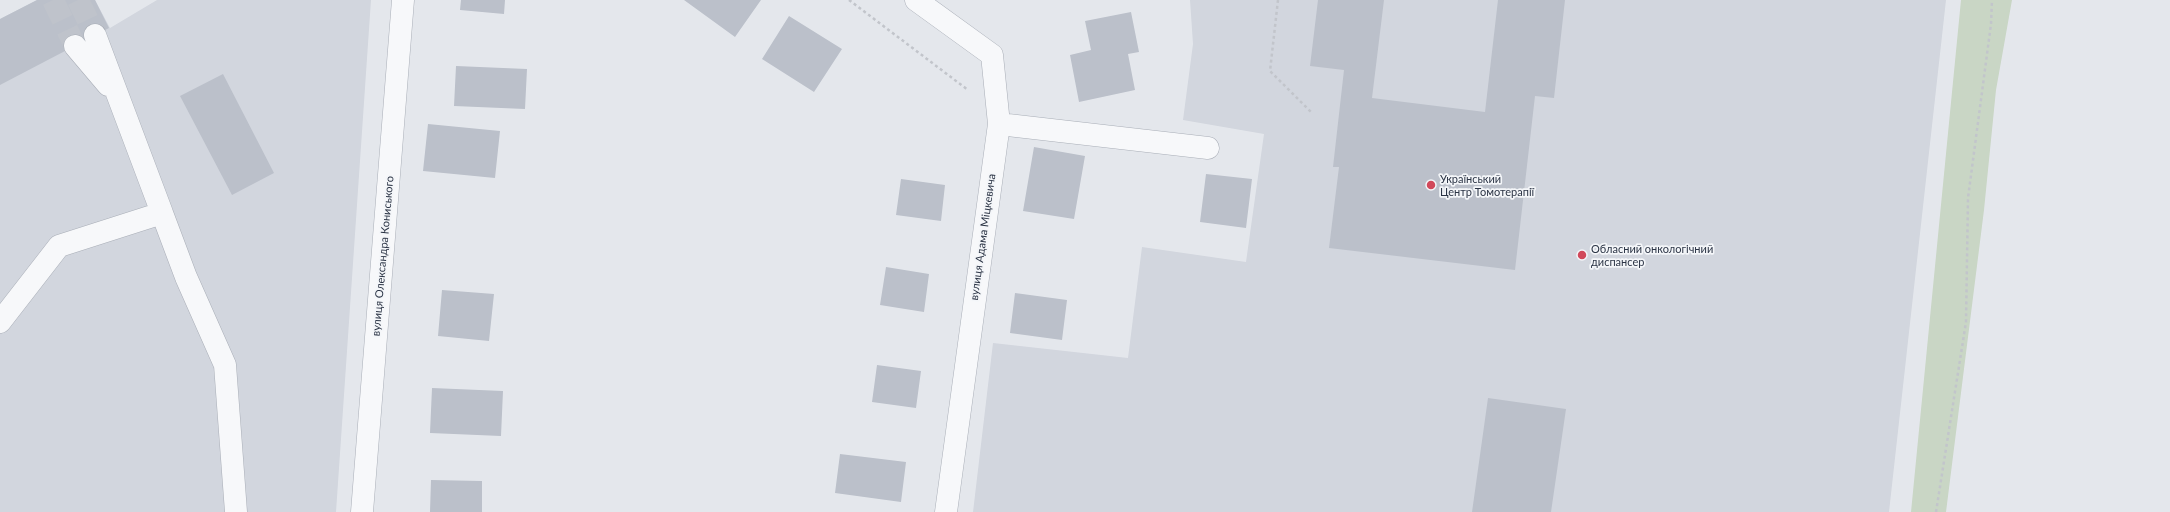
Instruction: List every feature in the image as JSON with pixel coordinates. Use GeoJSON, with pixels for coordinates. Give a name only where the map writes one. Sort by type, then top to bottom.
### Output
{"type":"FeatureCollection","features":[{"type":"Feature","properties":{"kind":"street","name":"вулиця Олександра Кониського"},"geometry":{"type":"LineString","coordinates":[[362,512],[404,0]]}},
{"type":"Feature","properties":{"kind":"street","name":"вулиця Адама Міцкевича"},"geometry":{"type":"LineString","coordinates":[[916,0],[992,55],[999,124],[946,512]]}},
{"type":"Feature","properties":{"kind":"street"},"geometry":{"type":"LineString","coordinates":[[95,35],[117,97],[186,277],[225,365],[236,512]]}},
{"type":"Feature","properties":{"kind":"street"},"geometry":{"type":"LineString","coordinates":[[75,46],[117,97]]}},
{"type":"Feature","properties":{"kind":"street"},"geometry":{"type":"LineString","coordinates":[[999,124],[1208,148]]}},
{"type":"Feature","properties":{"kind":"street"},"geometry":{"type":"LineString","coordinates":[[0,322],[59,246],[162,212]]}},
{"type":"Feature","properties":{"kind":"path"},"geometry":{"type":"LineString","coordinates":[[849,0],[987,104],[999,124]]}},
{"type":"Feature","properties":{"kind":"path"},"geometry":{"type":"LineString","coordinates":[[1278,0],[1270,71],[1312,113]]}},
{"type":"Feature","properties":{"kind":"path"},"geometry":{"type":"LineString","coordinates":[[1936,512],[1966,322],[1968,198],[1988,53],[1992,0]]}},
{"type":"Feature","properties":{"kind":"shaded area"},"geometry":{"type":"Polygon","coordinates":[[[37,0],[95,0],[110,28],[157,0],[371,0],[336,512],[0,512],[0,19],[37,0]]]}},
{"type":"Feature","properties":{"kind":"shaded area","name":"Обласний онкологічний диспансер"},"geometry":{"type":"Polygon","coordinates":[[[1190,0],[1946,0],[1889,512],[973,512],[993,343],[1128,358],[1142,247],[1246,262],[1264,134],[1183,120],[1193,44],[1190,0]]]}},
{"type":"Feature","properties":{"kind":"green space"},"geometry":{"type":"Polygon","coordinates":[[[1961,0],[2012,0],[1996,90],[1984,210],[1946,512],[1911,512],[1961,0]]]}},
{"type":"Feature","properties":{"kind":"building"},"geometry":{"type":"Polygon","coordinates":[[[37,0],[95,0],[109,28],[0,85],[0,19],[37,0]]]}},
{"type":"Feature","properties":{"kind":"building"},"geometry":{"type":"Polygon","coordinates":[[[461,0],[505,0],[504,14],[460,10],[461,0]]]}},
{"type":"Feature","properties":{"kind":"building"},"geometry":{"type":"Polygon","coordinates":[[[684,0],[761,0],[735,37],[684,0]]]}},
{"type":"Feature","properties":{"kind":"building"},"geometry":{"type":"Polygon","coordinates":[[[1318,0],[1384,0],[1372,98],[1485,112],[1498,0],[1565,0],[1554,98],[1535,96],[1515,270],[1329,248],[1339,167],[1333,167],[1344,70],[1310,66],[1318,0]]]}},
{"type":"Feature","properties":{"kind":"building"},"geometry":{"type":"Polygon","coordinates":[[[1131,12],[1139,52],[1128,54],[1135,90],[1079,102],[1070,55],[1091,50],[1085,21],[1131,12]]]}},
{"type":"Feature","properties":{"kind":"building"},"geometry":{"type":"Polygon","coordinates":[[[789,16],[842,49],[814,92],[762,59],[789,16]]]}},
{"type":"Feature","properties":{"kind":"building"},"geometry":{"type":"Polygon","coordinates":[[[456,66],[527,69],[525,109],[454,106],[456,66]]]}},
{"type":"Feature","properties":{"kind":"building"},"geometry":{"type":"Polygon","coordinates":[[[223,74],[274,173],[232,195],[180,96],[223,74]]]}},
{"type":"Feature","properties":{"kind":"building"},"geometry":{"type":"Polygon","coordinates":[[[428,124],[500,131],[495,178],[423,171],[428,124]]]}},
{"type":"Feature","properties":{"kind":"building"},"geometry":{"type":"Polygon","coordinates":[[[1034,147],[1085,156],[1074,219],[1023,211],[1034,147]]]}},
{"type":"Feature","properties":{"kind":"building"},"geometry":{"type":"Polygon","coordinates":[[[1206,174],[1252,179],[1246,228],[1200,222],[1206,174]]]}},
{"type":"Feature","properties":{"kind":"building"},"geometry":{"type":"Polygon","coordinates":[[[901,179],[945,185],[941,221],[896,215],[901,179]]]}},
{"type":"Feature","properties":{"kind":"building"},"geometry":{"type":"Polygon","coordinates":[[[886,267],[929,274],[924,312],[880,305],[886,267]]]}},
{"type":"Feature","properties":{"kind":"building"},"geometry":{"type":"Polygon","coordinates":[[[442,290],[494,294],[489,341],[438,336],[442,290]]]}},
{"type":"Feature","properties":{"kind":"building"},"geometry":{"type":"Polygon","coordinates":[[[1015,293],[1067,300],[1062,340],[1010,333],[1015,293]]]}},
{"type":"Feature","properties":{"kind":"building"},"geometry":{"type":"Polygon","coordinates":[[[877,365],[921,371],[916,408],[872,402],[877,365]]]}},
{"type":"Feature","properties":{"kind":"building"},"geometry":{"type":"Polygon","coordinates":[[[432,388],[503,391],[501,436],[430,433],[432,388]]]}},
{"type":"Feature","properties":{"kind":"building"},"geometry":{"type":"Polygon","coordinates":[[[1488,398],[1566,409],[1551,512],[1472,512],[1488,398]]]}},
{"type":"Feature","properties":{"kind":"building"},"geometry":{"type":"Polygon","coordinates":[[[840,454],[906,462],[901,502],[835,493],[840,454]]]}},
{"type":"Feature","properties":{"kind":"building"},"geometry":{"type":"Polygon","coordinates":[[[431,480],[482,481],[482,512],[430,512],[431,480]]]}},
{"type":"Feature","properties":{"kind":"tunnel"},"geometry":{"type":"LineString","coordinates":[[53,0],[75,46]]}},
{"type":"Feature","properties":{"kind":"tunnel"},"geometry":{"type":"LineString","coordinates":[[78,0],[95,35]]}},
{"type":"Feature","properties":{"kind":"place","name":"Український Центр Томотерапії"},"geometry":{"type":"Point","coordinates":[1431,185]}},
{"type":"Feature","properties":{"kind":"place","name":"Обласний онкологічний диспансер"},"geometry":{"type":"Point","coordinates":[1582,255]}}]}
